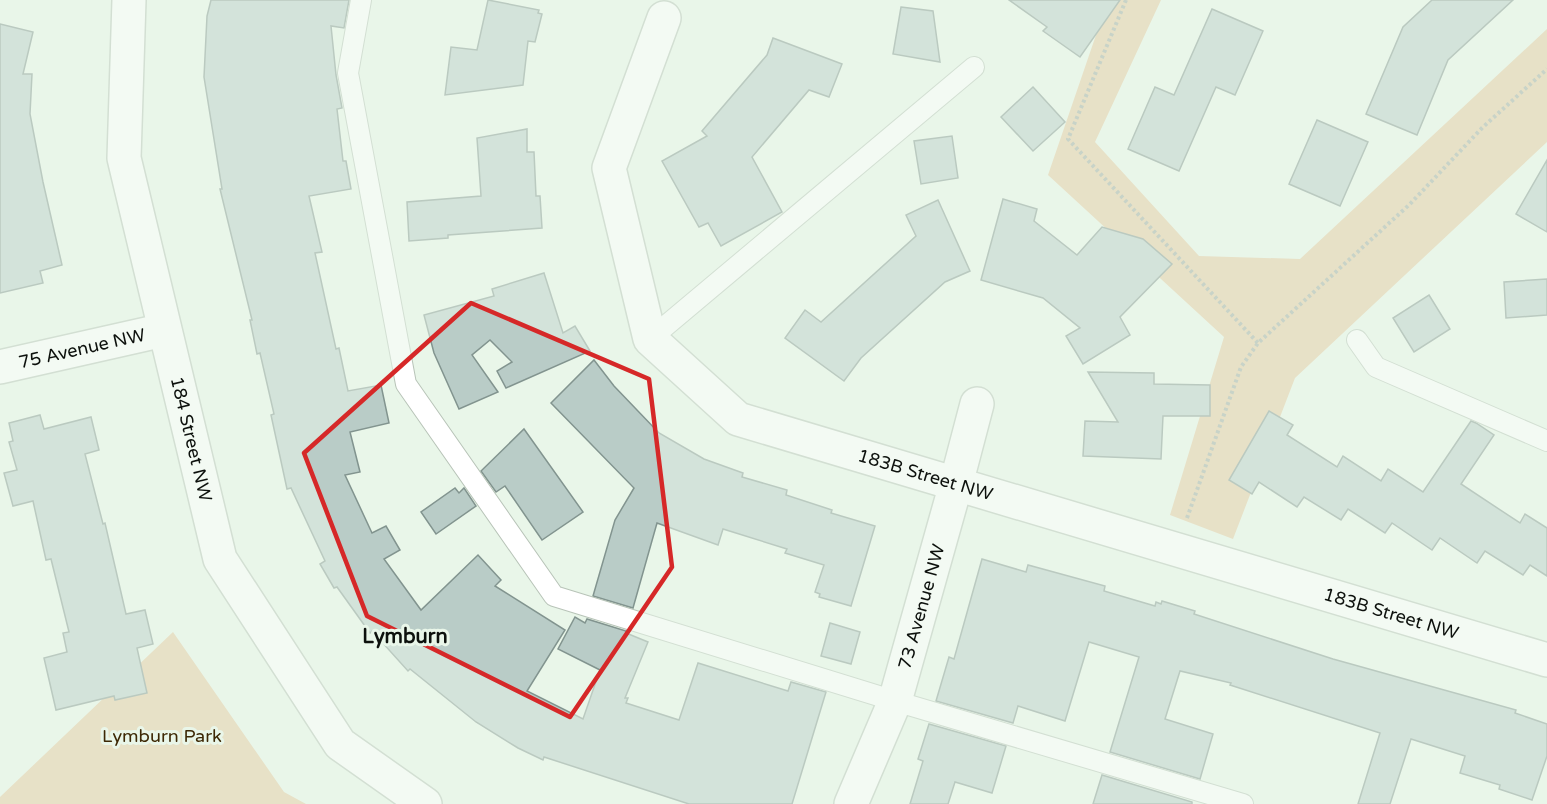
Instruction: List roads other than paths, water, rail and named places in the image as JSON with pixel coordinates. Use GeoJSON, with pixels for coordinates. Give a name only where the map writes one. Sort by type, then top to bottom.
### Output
{"type":"FeatureCollection","features":[{"type":"Feature","properties":{"kind":"street","name":"184 Street NW"},"geometry":{"type":"LineString","coordinates":[[129,0],[124,158],[220,559],[340,744],[425,804]]}},
{"type":"Feature","properties":{"kind":"street"},"geometry":{"type":"LineString","coordinates":[[650,339],[609,168],[664,18]]}},
{"type":"Feature","properties":{"kind":"street","name":"75 Avenue NW"},"geometry":{"type":"LineString","coordinates":[[0,367],[164,330]]}},
{"type":"Feature","properties":{"kind":"street","name":"183B Street NW"},"geometry":{"type":"LineString","coordinates":[[650,339],[738,419],[1547,660]]}},
{"type":"Feature","properties":{"kind":"street","name":"73 Avenue NW"},"geometry":{"type":"LineString","coordinates":[[851,804],[895,701],[976,404]]}},
{"type":"Feature","properties":{"kind":"lane"},"geometry":{"type":"LineString","coordinates":[[362,0],[348,73],[406,384],[554,596],[895,701],[1243,804]]}},
{"type":"Feature","properties":{"kind":"lane"},"geometry":{"type":"LineString","coordinates":[[650,339],[974,67]]}},
{"type":"Feature","properties":{"kind":"lane"},"geometry":{"type":"LineString","coordinates":[[1357,340],[1376,367],[1547,441]]}},
{"type":"Feature","properties":{"kind":"district","name":"Lymburn"},"geometry":{"type":"Point","coordinates":[405,637]}},
{"type":"Feature","properties":{"kind":"park label","name":"Lymburn Park"},"geometry":{"type":"Point","coordinates":[162,736]}}]}
